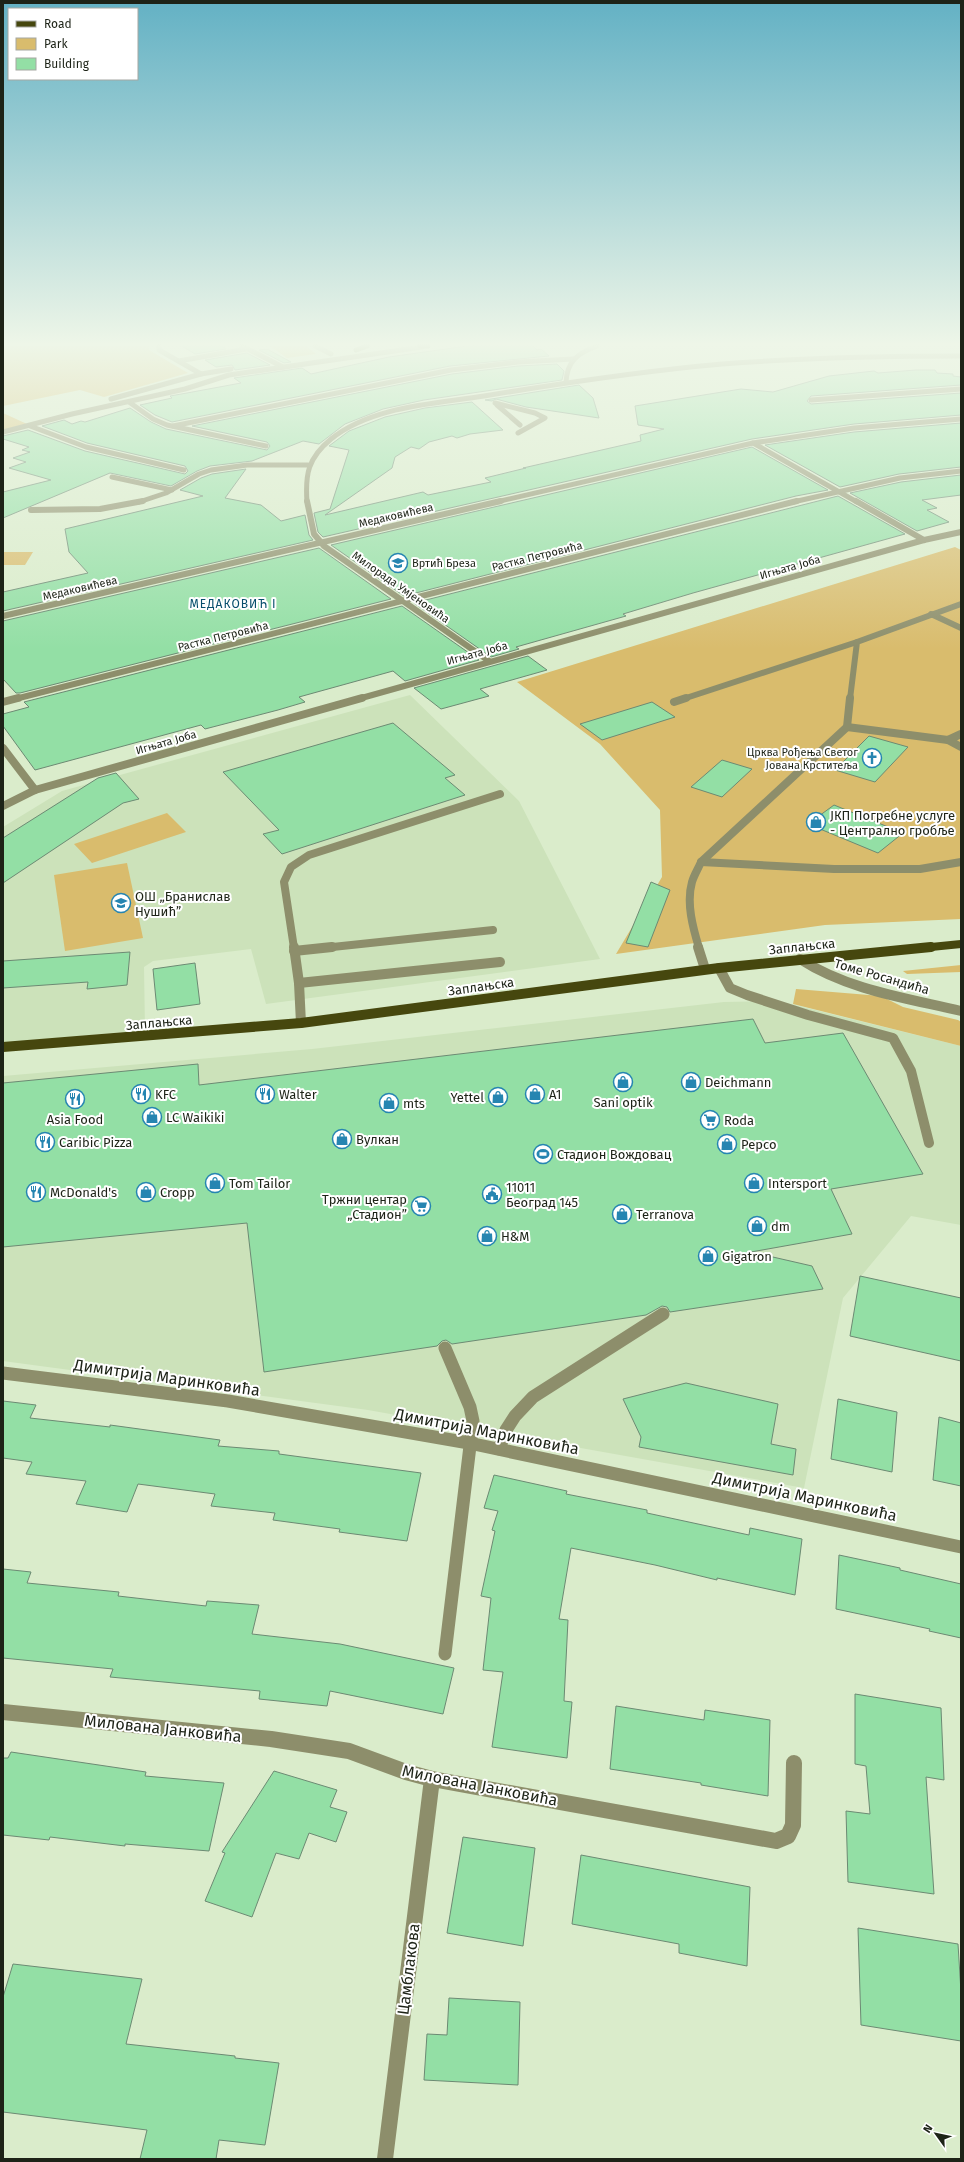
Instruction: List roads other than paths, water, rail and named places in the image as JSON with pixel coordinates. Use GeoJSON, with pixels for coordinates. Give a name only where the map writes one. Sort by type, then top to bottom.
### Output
{"type":"FeatureCollection","features":[{"type":"Feature","properties":{"kind":"main road","name":"Заплањска"},"geometry":{"type":"LineString","coordinates":[[3,1048],[301,1023],[705,969],[961,944]]}},
{"type":"Feature","properties":{"kind":"street"},"geometry":{"type":"LineString","coordinates":[[86,447],[184,470]]}},
{"type":"Feature","properties":{"kind":"street"},"geometry":{"type":"LineString","coordinates":[[321,543],[314,536],[306,480],[308,465],[324,447]]}},
{"type":"Feature","properties":{"kind":"street","name":"Медаковићева"},"geometry":{"type":"LineString","coordinates":[[3,616],[736,447]]}},
{"type":"Feature","properties":{"kind":"street"},"geometry":{"type":"LineString","coordinates":[[760,447],[924,540]]}},
{"type":"Feature","properties":{"kind":"street"},"geometry":{"type":"LineString","coordinates":[[31,510],[72,511],[108,508],[145,500],[172,490],[191,478],[219,468],[252,464],[308,465]]}},
{"type":"Feature","properties":{"kind":"street","name":"Растка Петровића"},"geometry":{"type":"LineString","coordinates":[[3,702],[837,491],[900,478],[961,471]]}},
{"type":"Feature","properties":{"kind":"street"},"geometry":{"type":"LineString","coordinates":[[112,477],[172,490]]}},
{"type":"Feature","properties":{"kind":"street","name":"Игњата Јоба"},"geometry":{"type":"LineString","coordinates":[[3,806],[35,790],[489,661],[924,540],[961,532]]}},
{"type":"Feature","properties":{"kind":"street","name":"Милорада Умјеновића"},"geometry":{"type":"LineString","coordinates":[[321,543],[406,601],[489,661]]}},
{"type":"Feature","properties":{"kind":"street"},"geometry":{"type":"LineString","coordinates":[[674,702],[857,642],[961,604]]}},
{"type":"Feature","properties":{"kind":"street"},"geometry":{"type":"LineString","coordinates":[[931,614],[961,628]]}},
{"type":"Feature","properties":{"kind":"street"},"geometry":{"type":"LineString","coordinates":[[705,969],[698,946],[691,907],[690,887],[701,862],[847,728],[857,642]]}},
{"type":"Feature","properties":{"kind":"street"},"geometry":{"type":"LineString","coordinates":[[847,728],[948,740],[961,747]]}},
{"type":"Feature","properties":{"kind":"street"},"geometry":{"type":"LineString","coordinates":[[948,740],[961,734]]}},
{"type":"Feature","properties":{"kind":"street"},"geometry":{"type":"LineString","coordinates":[[3,748],[35,790]]}},
{"type":"Feature","properties":{"kind":"street"},"geometry":{"type":"LineString","coordinates":[[301,1023],[299,983],[284,882],[291,867],[309,855],[500,794]]}},
{"type":"Feature","properties":{"kind":"street"},"geometry":{"type":"LineString","coordinates":[[701,862],[834,869],[920,869],[961,862]]}},
{"type":"Feature","properties":{"kind":"street"},"geometry":{"type":"LineString","coordinates":[[294,951],[493,930]]}},
{"type":"Feature","properties":{"kind":"street","name":"Томе Росандића"},"geometry":{"type":"LineString","coordinates":[[800,959],[813,969],[851,983],[961,1011]]}},
{"type":"Feature","properties":{"kind":"street"},"geometry":{"type":"LineString","coordinates":[[299,983],[500,962]]}},
{"type":"Feature","properties":{"kind":"street"},"geometry":{"type":"LineString","coordinates":[[719,968],[730,988],[747,995],[808,1015],[893,1038],[911,1071],[929,1143]]}},
{"type":"Feature","properties":{"kind":"street"},"geometry":{"type":"LineString","coordinates":[[499,1449],[506,1430],[515,1416],[533,1397],[663,1314]]}},
{"type":"Feature","properties":{"kind":"street"},"geometry":{"type":"LineString","coordinates":[[445,1348],[470,1407],[473,1421],[469,1443],[445,1654]]}},
{"type":"Feature","properties":{"kind":"street","name":"Димитрија Маринковића"},"geometry":{"type":"LineString","coordinates":[[3,1373],[228,1401],[469,1443],[961,1547]]}},
{"type":"Feature","properties":{"kind":"street","name":"Милована Јанковића"},"geometry":{"type":"LineString","coordinates":[[3,1712],[271,1739],[349,1750],[406,1772],[432,1778],[776,1841],[788,1836],[794,1825],[794,1763]]}},
{"type":"Feature","properties":{"kind":"street","name":"Цамблакова"},"geometry":{"type":"LineString","coordinates":[[385,2159],[432,1778]]}},
{"type":"Feature","properties":{"kind":"place","name":"Вртић Бреза"},"geometry":{"type":"Point","coordinates":[398,563]}},
{"type":"Feature","properties":{"kind":"place","name":"Црква Рођења Светог Јована Крститеља"},"geometry":{"type":"Point","coordinates":[872,758]}},
{"type":"Feature","properties":{"kind":"place","name":"ЈКП Погребне услуге - Централно гробље"},"geometry":{"type":"Point","coordinates":[816,822]}},
{"type":"Feature","properties":{"kind":"place","name":"ОШ „Бранислав Нушић”"},"geometry":{"type":"Point","coordinates":[121,903]}},
{"type":"Feature","properties":{"kind":"place","name":"Sani optik"},"geometry":{"type":"Point","coordinates":[623,1082]}},
{"type":"Feature","properties":{"kind":"place","name":"Deichmann"},"geometry":{"type":"Point","coordinates":[691,1082]}},
{"type":"Feature","properties":{"kind":"place","name":"KFC"},"geometry":{"type":"Point","coordinates":[141,1094]}},
{"type":"Feature","properties":{"kind":"place","name":"Walter"},"geometry":{"type":"Point","coordinates":[265,1094]}},
{"type":"Feature","properties":{"kind":"place","name":"A1"},"geometry":{"type":"Point","coordinates":[535,1094]}},
{"type":"Feature","properties":{"kind":"place","name":"Yettel"},"geometry":{"type":"Point","coordinates":[498,1097]}},
{"type":"Feature","properties":{"kind":"place","name":"Asia Food"},"geometry":{"type":"Point","coordinates":[75,1099]}},
{"type":"Feature","properties":{"kind":"place","name":"mts"},"geometry":{"type":"Point","coordinates":[389,1103]}},
{"type":"Feature","properties":{"kind":"place","name":"LC Waikiki"},"geometry":{"type":"Point","coordinates":[152,1117]}},
{"type":"Feature","properties":{"kind":"place","name":"Roda"},"geometry":{"type":"Point","coordinates":[710,1120]}},
{"type":"Feature","properties":{"kind":"place","name":"Вулкан"},"geometry":{"type":"Point","coordinates":[342,1139]}},
{"type":"Feature","properties":{"kind":"place","name":"Caribic Pizza"},"geometry":{"type":"Point","coordinates":[45,1142]}},
{"type":"Feature","properties":{"kind":"place","name":"Pepco"},"geometry":{"type":"Point","coordinates":[727,1144]}},
{"type":"Feature","properties":{"kind":"place","name":"Стадион Вождовац"},"geometry":{"type":"Point","coordinates":[543,1154]}},
{"type":"Feature","properties":{"kind":"place","name":"Tom Tailor"},"geometry":{"type":"Point","coordinates":[215,1183]}},
{"type":"Feature","properties":{"kind":"place","name":"Intersport"},"geometry":{"type":"Point","coordinates":[754,1183]}},
{"type":"Feature","properties":{"kind":"place","name":"McDonald's"},"geometry":{"type":"Point","coordinates":[36,1192]}},
{"type":"Feature","properties":{"kind":"place","name":"Cropp"},"geometry":{"type":"Point","coordinates":[146,1192]}},
{"type":"Feature","properties":{"kind":"place","name":"11011 Београд 145"},"geometry":{"type":"Point","coordinates":[492,1194]}},
{"type":"Feature","properties":{"kind":"place","name":"Тржни центар „Стадион”"},"geometry":{"type":"Point","coordinates":[421,1206]}},
{"type":"Feature","properties":{"kind":"place","name":"Terranova"},"geometry":{"type":"Point","coordinates":[622,1214]}},
{"type":"Feature","properties":{"kind":"place","name":"dm"},"geometry":{"type":"Point","coordinates":[757,1226]}},
{"type":"Feature","properties":{"kind":"place","name":"H&M"},"geometry":{"type":"Point","coordinates":[487,1236]}},
{"type":"Feature","properties":{"kind":"place","name":"Gigatron"},"geometry":{"type":"Point","coordinates":[708,1256]}},
{"type":"Feature","properties":{"kind":"district","name":"МЕДАКОВИЋ I"},"geometry":{"type":"Point","coordinates":[233,604]}}]}
